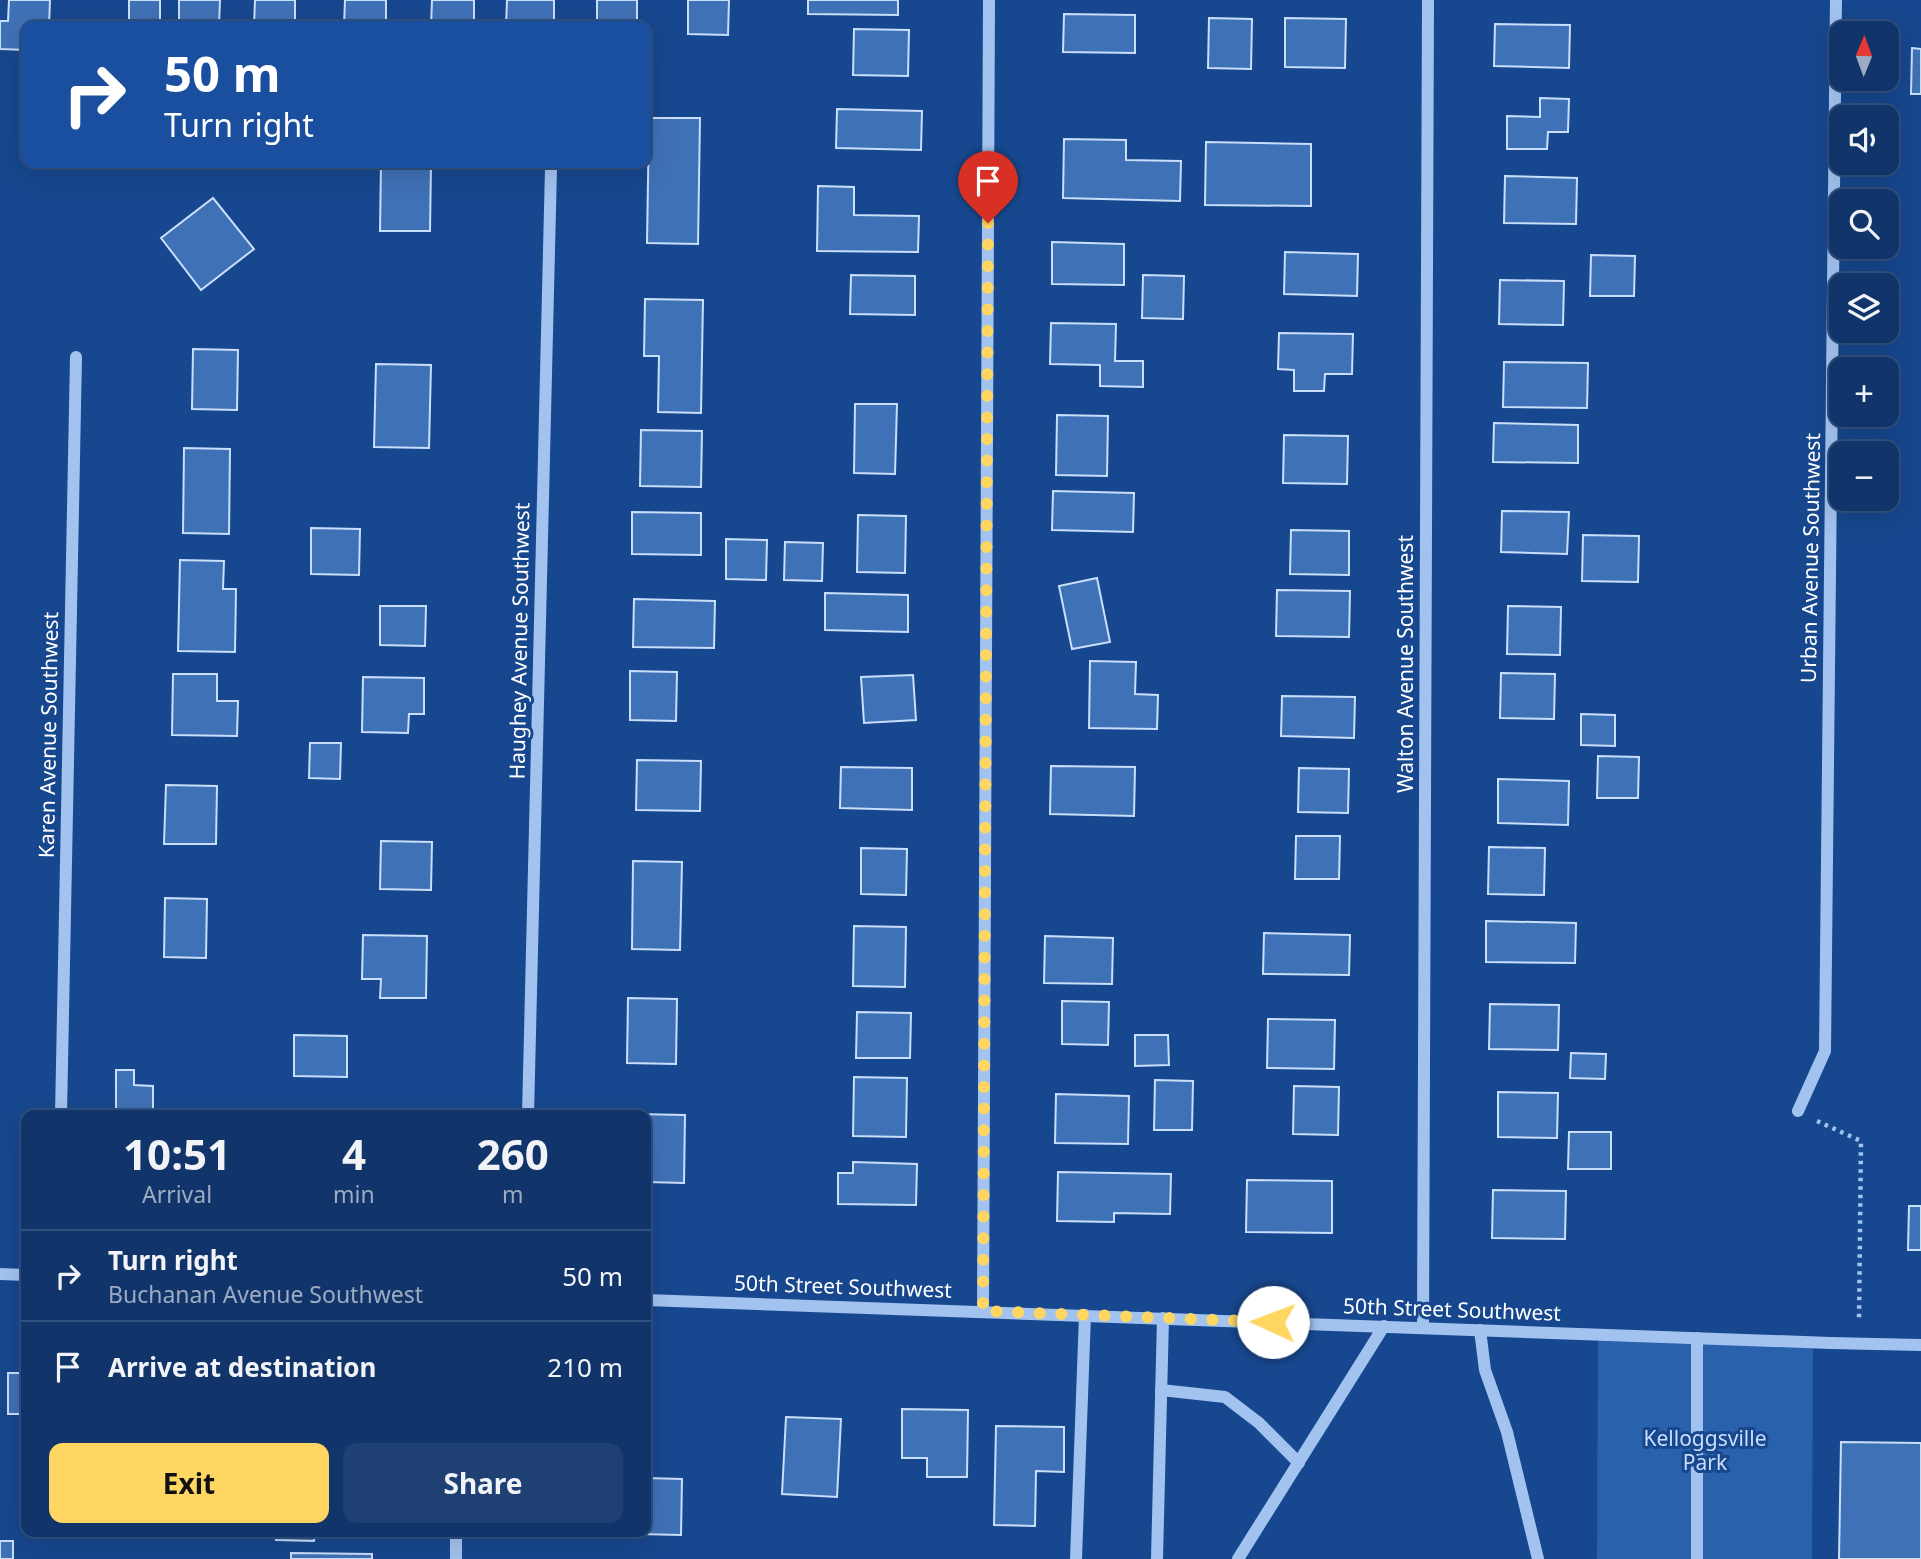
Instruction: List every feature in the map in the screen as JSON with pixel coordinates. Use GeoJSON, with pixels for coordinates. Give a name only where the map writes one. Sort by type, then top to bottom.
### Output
{"type":"FeatureCollection","features":[{"type":"Feature","properties":{"kind":"street"},"geometry":{"type":"LineString","coordinates":[[983,1311],[989,0]]}},
{"type":"Feature","properties":{"kind":"street","name":"Walton Avenue Southwest"},"geometry":{"type":"LineString","coordinates":[[1423,1327],[1428,0]]}},
{"type":"Feature","properties":{"kind":"street","name":"Urban Avenue Southwest"},"geometry":{"type":"LineString","coordinates":[[1798,1111],[1825,1051],[1836,0]]}},
{"type":"Feature","properties":{"kind":"street","name":"Haughey Avenue Southwest"},"geometry":{"type":"LineString","coordinates":[[528,1110],[551,168]]}},
{"type":"Feature","properties":{"kind":"street","name":"Karen Avenue Southwest"},"geometry":{"type":"LineString","coordinates":[[61,1110],[76,357]]}},
{"type":"Feature","properties":{"kind":"street"},"geometry":{"type":"LineString","coordinates":[[0,1274],[21,1275]]}},
{"type":"Feature","properties":{"kind":"street","name":"50th Street Southwest"},"geometry":{"type":"LineString","coordinates":[[651,1300],[1921,1345]]}},
{"type":"Feature","properties":{"kind":"street"},"geometry":{"type":"LineString","coordinates":[[1076,1559],[1085,1315]]}},
{"type":"Feature","properties":{"kind":"street"},"geometry":{"type":"LineString","coordinates":[[1157,1559],[1163,1318]]}},
{"type":"Feature","properties":{"kind":"street"},"geometry":{"type":"LineString","coordinates":[[1238,1559],[1384,1326]]}},
{"type":"Feature","properties":{"kind":"street"},"geometry":{"type":"LineString","coordinates":[[1480,1329],[1485,1370],[1507,1432],[1538,1559]]}},
{"type":"Feature","properties":{"kind":"street"},"geometry":{"type":"LineString","coordinates":[[1697,1338],[1697,1559]]}},
{"type":"Feature","properties":{"kind":"street"},"geometry":{"type":"LineString","coordinates":[[1161,1390],[1225,1397],[1259,1423],[1299,1462]]}},
{"type":"Feature","properties":{"kind":"street"},"geometry":{"type":"LineString","coordinates":[[456,1537],[456,1559]]}},
{"type":"Feature","properties":{"kind":"path"},"geometry":{"type":"LineString","coordinates":[[1798,1111],[1861,1141],[1859,1344]]}},
{"type":"Feature","properties":{"kind":"green space","name":"Kelloggsville Park"},"geometry":{"type":"Polygon","coordinates":[[[1598,1335],[1813,1342],[1812,1559],[1597,1559],[1598,1335]]]}},
{"type":"Feature","properties":{"kind":"building"},"geometry":{"type":"Polygon","coordinates":[[[9,0],[50,0],[49,21],[21,21],[21,50],[0,49],[0,21],[8,21],[9,0]]]}},
{"type":"Feature","properties":{"kind":"building"},"geometry":{"type":"Polygon","coordinates":[[[129,0],[160,0],[160,21],[129,21],[129,0]]]}},
{"type":"Feature","properties":{"kind":"building"},"geometry":{"type":"Polygon","coordinates":[[[179,0],[220,0],[219,21],[179,21],[179,0]]]}},
{"type":"Feature","properties":{"kind":"building"},"geometry":{"type":"Polygon","coordinates":[[[255,0],[295,0],[295,21],[254,21],[255,0]]]}},
{"type":"Feature","properties":{"kind":"building"},"geometry":{"type":"Polygon","coordinates":[[[345,0],[386,0],[386,21],[344,21],[345,0]]]}},
{"type":"Feature","properties":{"kind":"building"},"geometry":{"type":"Polygon","coordinates":[[[432,0],[474,0],[474,21],[431,21],[432,0]]]}},
{"type":"Feature","properties":{"kind":"building"},"geometry":{"type":"Polygon","coordinates":[[[507,0],[554,0],[554,21],[506,21],[507,0]]]}},
{"type":"Feature","properties":{"kind":"building"},"geometry":{"type":"Polygon","coordinates":[[[597,0],[637,0],[637,21],[597,21],[597,0]]]}},
{"type":"Feature","properties":{"kind":"building"},"geometry":{"type":"Polygon","coordinates":[[[688,0],[729,0],[728,35],[688,34],[688,0]]]}},
{"type":"Feature","properties":{"kind":"building"},"geometry":{"type":"Polygon","coordinates":[[[808,0],[898,0],[898,15],[808,14],[808,0]]]}},
{"type":"Feature","properties":{"kind":"building"},"geometry":{"type":"Polygon","coordinates":[[[1064,14],[1135,15],[1135,53],[1063,52],[1064,14]]]}},
{"type":"Feature","properties":{"kind":"building"},"geometry":{"type":"Polygon","coordinates":[[[1209,18],[1252,19],[1251,69],[1208,68],[1209,18]]]}},
{"type":"Feature","properties":{"kind":"building"},"geometry":{"type":"Polygon","coordinates":[[[1285,18],[1346,19],[1345,68],[1285,67],[1285,18]]]}},
{"type":"Feature","properties":{"kind":"building"},"geometry":{"type":"Polygon","coordinates":[[[1495,24],[1570,25],[1569,68],[1494,66],[1495,24]]]}},
{"type":"Feature","properties":{"kind":"building"},"geometry":{"type":"Polygon","coordinates":[[[854,29],[909,30],[908,76],[853,75],[854,29]]]}},
{"type":"Feature","properties":{"kind":"building"},"geometry":{"type":"Polygon","coordinates":[[[1912,48],[1921,49],[1921,94],[1911,94],[1912,48]]]}},
{"type":"Feature","properties":{"kind":"building"},"geometry":{"type":"Polygon","coordinates":[[[1540,98],[1569,99],[1568,132],[1548,132],[1547,149],[1507,149],[1507,116],[1540,117],[1540,98]]]}},
{"type":"Feature","properties":{"kind":"building"},"geometry":{"type":"Polygon","coordinates":[[[837,109],[922,111],[921,150],[836,148],[837,109]]]}},
{"type":"Feature","properties":{"kind":"building"},"geometry":{"type":"Polygon","coordinates":[[[651,118],[700,118],[698,244],[647,243],[651,118]]]}},
{"type":"Feature","properties":{"kind":"building"},"geometry":{"type":"Polygon","coordinates":[[[1064,139],[1126,140],[1126,160],[1181,161],[1180,201],[1063,198],[1064,139]]]}},
{"type":"Feature","properties":{"kind":"building"},"geometry":{"type":"Polygon","coordinates":[[[1206,142],[1311,144],[1311,206],[1205,205],[1206,142]]]}},
{"type":"Feature","properties":{"kind":"building"},"geometry":{"type":"Polygon","coordinates":[[[381,168],[431,168],[430,231],[380,231],[381,168]]]}},
{"type":"Feature","properties":{"kind":"building"},"geometry":{"type":"Polygon","coordinates":[[[1505,176],[1577,178],[1576,224],[1504,223],[1505,176]]]}},
{"type":"Feature","properties":{"kind":"building"},"geometry":{"type":"Polygon","coordinates":[[[818,186],[854,187],[854,215],[919,216],[918,252],[817,251],[818,186]]]}},
{"type":"Feature","properties":{"kind":"building"},"geometry":{"type":"Polygon","coordinates":[[[213,198],[254,249],[201,290],[161,238],[213,198]]]}},
{"type":"Feature","properties":{"kind":"building"},"geometry":{"type":"Polygon","coordinates":[[[1052,242],[1124,244],[1124,285],[1052,284],[1052,242]]]}},
{"type":"Feature","properties":{"kind":"building"},"geometry":{"type":"Polygon","coordinates":[[[1285,252],[1358,254],[1357,296],[1284,294],[1285,252]]]}},
{"type":"Feature","properties":{"kind":"building"},"geometry":{"type":"Polygon","coordinates":[[[1591,255],[1635,256],[1634,296],[1590,296],[1591,255]]]}},
{"type":"Feature","properties":{"kind":"building"},"geometry":{"type":"Polygon","coordinates":[[[851,275],[915,276],[915,315],[850,314],[851,275]]]}},
{"type":"Feature","properties":{"kind":"building"},"geometry":{"type":"Polygon","coordinates":[[[1143,275],[1184,276],[1183,319],[1142,318],[1143,275]]]}},
{"type":"Feature","properties":{"kind":"building"},"geometry":{"type":"Polygon","coordinates":[[[1500,280],[1564,281],[1563,325],[1499,324],[1500,280]]]}},
{"type":"Feature","properties":{"kind":"building"},"geometry":{"type":"Polygon","coordinates":[[[645,299],[703,300],[701,413],[658,412],[659,356],[644,356],[645,299]]]}},
{"type":"Feature","properties":{"kind":"building"},"geometry":{"type":"Polygon","coordinates":[[[1051,323],[1116,324],[1115,361],[1143,361],[1143,387],[1100,386],[1100,365],[1050,364],[1051,323]]]}},
{"type":"Feature","properties":{"kind":"building"},"geometry":{"type":"Polygon","coordinates":[[[1279,333],[1353,334],[1352,374],[1325,374],[1324,391],[1294,391],[1294,370],[1278,369],[1279,333]]]}},
{"type":"Feature","properties":{"kind":"building"},"geometry":{"type":"Polygon","coordinates":[[[193,349],[238,350],[237,410],[192,409],[193,349]]]}},
{"type":"Feature","properties":{"kind":"building"},"geometry":{"type":"Polygon","coordinates":[[[1504,362],[1588,363],[1587,408],[1503,407],[1504,362]]]}},
{"type":"Feature","properties":{"kind":"building"},"geometry":{"type":"Polygon","coordinates":[[[376,364],[431,365],[429,448],[374,447],[376,364]]]}},
{"type":"Feature","properties":{"kind":"building"},"geometry":{"type":"Polygon","coordinates":[[[855,404],[897,404],[895,474],[854,473],[855,404]]]}},
{"type":"Feature","properties":{"kind":"building"},"geometry":{"type":"Polygon","coordinates":[[[1057,415],[1108,416],[1107,476],[1056,475],[1057,415]]]}},
{"type":"Feature","properties":{"kind":"building"},"geometry":{"type":"Polygon","coordinates":[[[1494,423],[1578,425],[1578,463],[1493,462],[1494,423]]]}},
{"type":"Feature","properties":{"kind":"building"},"geometry":{"type":"Polygon","coordinates":[[[641,430],[702,431],[701,487],[640,486],[641,430]]]}},
{"type":"Feature","properties":{"kind":"building"},"geometry":{"type":"Polygon","coordinates":[[[1284,435],[1348,436],[1347,484],[1283,483],[1284,435]]]}},
{"type":"Feature","properties":{"kind":"building"},"geometry":{"type":"Polygon","coordinates":[[[184,448],[230,449],[229,534],[183,533],[184,448]]]}},
{"type":"Feature","properties":{"kind":"building"},"geometry":{"type":"Polygon","coordinates":[[[1053,491],[1134,493],[1133,532],[1052,530],[1053,491]]]}},
{"type":"Feature","properties":{"kind":"building"},"geometry":{"type":"Polygon","coordinates":[[[1502,511],[1569,512],[1567,554],[1501,552],[1502,511]]]}},
{"type":"Feature","properties":{"kind":"building"},"geometry":{"type":"Polygon","coordinates":[[[632,512],[701,513],[701,555],[632,554],[632,512]]]}},
{"type":"Feature","properties":{"kind":"building"},"geometry":{"type":"Polygon","coordinates":[[[858,515],[906,516],[905,573],[857,572],[858,515]]]}},
{"type":"Feature","properties":{"kind":"building"},"geometry":{"type":"Polygon","coordinates":[[[311,528],[360,529],[359,575],[311,574],[311,528]]]}},
{"type":"Feature","properties":{"kind":"building"},"geometry":{"type":"Polygon","coordinates":[[[1291,530],[1349,531],[1349,575],[1290,574],[1291,530]]]}},
{"type":"Feature","properties":{"kind":"building"},"geometry":{"type":"Polygon","coordinates":[[[1583,535],[1639,536],[1638,582],[1582,581],[1583,535]]]}},
{"type":"Feature","properties":{"kind":"building"},"geometry":{"type":"Polygon","coordinates":[[[726,539],[767,540],[766,580],[726,579],[726,539]]]}},
{"type":"Feature","properties":{"kind":"building"},"geometry":{"type":"Polygon","coordinates":[[[785,542],[823,543],[822,581],[784,580],[785,542]]]}},
{"type":"Feature","properties":{"kind":"building"},"geometry":{"type":"Polygon","coordinates":[[[180,560],[224,561],[223,589],[236,589],[235,652],[178,651],[180,560]]]}},
{"type":"Feature","properties":{"kind":"building"},"geometry":{"type":"Polygon","coordinates":[[[1097,578],[1110,642],[1072,649],[1059,586],[1097,578]]]}},
{"type":"Feature","properties":{"kind":"building"},"geometry":{"type":"Polygon","coordinates":[[[1277,590],[1350,591],[1349,637],[1276,636],[1277,590]]]}},
{"type":"Feature","properties":{"kind":"building"},"geometry":{"type":"Polygon","coordinates":[[[825,593],[908,595],[908,632],[825,630],[825,593]]]}},
{"type":"Feature","properties":{"kind":"building"},"geometry":{"type":"Polygon","coordinates":[[[634,599],[715,601],[714,648],[633,647],[634,599]]]}},
{"type":"Feature","properties":{"kind":"building"},"geometry":{"type":"Polygon","coordinates":[[[380,606],[426,606],[425,646],[380,645],[380,606]]]}},
{"type":"Feature","properties":{"kind":"building"},"geometry":{"type":"Polygon","coordinates":[[[1508,606],[1561,607],[1560,655],[1507,654],[1508,606]]]}},
{"type":"Feature","properties":{"kind":"building"},"geometry":{"type":"Polygon","coordinates":[[[1090,661],[1136,662],[1135,694],[1158,695],[1157,729],[1089,728],[1090,661]]]}},
{"type":"Feature","properties":{"kind":"building"},"geometry":{"type":"Polygon","coordinates":[[[630,671],[677,672],[676,721],[630,720],[630,671]]]}},
{"type":"Feature","properties":{"kind":"building"},"geometry":{"type":"Polygon","coordinates":[[[1501,673],[1555,674],[1554,719],[1500,718],[1501,673]]]}},
{"type":"Feature","properties":{"kind":"building"},"geometry":{"type":"Polygon","coordinates":[[[173,674],[217,674],[217,701],[238,701],[237,736],[172,735],[173,674]]]}},
{"type":"Feature","properties":{"kind":"building"},"geometry":{"type":"Polygon","coordinates":[[[913,675],[916,720],[864,723],[861,677],[913,675]]]}},
{"type":"Feature","properties":{"kind":"building"},"geometry":{"type":"Polygon","coordinates":[[[363,677],[424,678],[424,714],[409,714],[408,733],[362,732],[363,677]]]}},
{"type":"Feature","properties":{"kind":"building"},"geometry":{"type":"Polygon","coordinates":[[[1282,696],[1355,697],[1354,738],[1281,736],[1282,696]]]}},
{"type":"Feature","properties":{"kind":"building"},"geometry":{"type":"Polygon","coordinates":[[[1581,714],[1615,715],[1615,746],[1581,745],[1581,714]]]}},
{"type":"Feature","properties":{"kind":"building"},"geometry":{"type":"Polygon","coordinates":[[[310,743],[341,743],[340,779],[309,778],[310,743]]]}},
{"type":"Feature","properties":{"kind":"building"},"geometry":{"type":"Polygon","coordinates":[[[1598,756],[1639,757],[1638,798],[1597,798],[1598,756]]]}},
{"type":"Feature","properties":{"kind":"building"},"geometry":{"type":"Polygon","coordinates":[[[637,760],[701,761],[700,811],[636,810],[637,760]]]}},
{"type":"Feature","properties":{"kind":"building"},"geometry":{"type":"Polygon","coordinates":[[[1051,766],[1135,767],[1134,816],[1050,814],[1051,766]]]}},
{"type":"Feature","properties":{"kind":"building"},"geometry":{"type":"Polygon","coordinates":[[[841,767],[912,768],[912,810],[840,808],[841,767]]]}},
{"type":"Feature","properties":{"kind":"building"},"geometry":{"type":"Polygon","coordinates":[[[1299,768],[1349,769],[1348,813],[1298,812],[1299,768]]]}},
{"type":"Feature","properties":{"kind":"building"},"geometry":{"type":"Polygon","coordinates":[[[1498,779],[1569,781],[1568,825],[1498,823],[1498,779]]]}},
{"type":"Feature","properties":{"kind":"building"},"geometry":{"type":"Polygon","coordinates":[[[166,785],[217,786],[216,844],[164,844],[166,785]]]}},
{"type":"Feature","properties":{"kind":"building"},"geometry":{"type":"Polygon","coordinates":[[[1296,836],[1340,836],[1339,879],[1295,879],[1296,836]]]}},
{"type":"Feature","properties":{"kind":"building"},"geometry":{"type":"Polygon","coordinates":[[[381,841],[432,842],[431,890],[380,889],[381,841]]]}},
{"type":"Feature","properties":{"kind":"building"},"geometry":{"type":"Polygon","coordinates":[[[1489,847],[1545,848],[1544,895],[1488,894],[1489,847]]]}},
{"type":"Feature","properties":{"kind":"building"},"geometry":{"type":"Polygon","coordinates":[[[861,848],[907,849],[906,895],[861,894],[861,848]]]}},
{"type":"Feature","properties":{"kind":"building"},"geometry":{"type":"Polygon","coordinates":[[[633,861],[682,862],[680,950],[632,949],[633,861]]]}},
{"type":"Feature","properties":{"kind":"building"},"geometry":{"type":"Polygon","coordinates":[[[165,898],[207,899],[206,958],[164,957],[165,898]]]}},
{"type":"Feature","properties":{"kind":"building"},"geometry":{"type":"Polygon","coordinates":[[[1486,921],[1576,923],[1575,963],[1486,962],[1486,921]]]}},
{"type":"Feature","properties":{"kind":"building"},"geometry":{"type":"Polygon","coordinates":[[[854,926],[906,927],[905,987],[853,986],[854,926]]]}},
{"type":"Feature","properties":{"kind":"building"},"geometry":{"type":"Polygon","coordinates":[[[1264,933],[1350,935],[1349,975],[1263,974],[1264,933]]]}},
{"type":"Feature","properties":{"kind":"building"},"geometry":{"type":"Polygon","coordinates":[[[363,935],[427,936],[426,998],[380,998],[381,979],[362,979],[363,935]]]}},
{"type":"Feature","properties":{"kind":"building"},"geometry":{"type":"Polygon","coordinates":[[[1045,936],[1113,938],[1112,984],[1044,983],[1045,936]]]}},
{"type":"Feature","properties":{"kind":"building"},"geometry":{"type":"Polygon","coordinates":[[[628,998],[677,999],[676,1064],[627,1063],[628,998]]]}},
{"type":"Feature","properties":{"kind":"building"},"geometry":{"type":"Polygon","coordinates":[[[1062,1001],[1109,1002],[1108,1045],[1062,1044],[1062,1001]]]}},
{"type":"Feature","properties":{"kind":"building"},"geometry":{"type":"Polygon","coordinates":[[[1490,1004],[1559,1005],[1558,1050],[1489,1049],[1490,1004]]]}},
{"type":"Feature","properties":{"kind":"building"},"geometry":{"type":"Polygon","coordinates":[[[857,1012],[911,1013],[910,1058],[856,1058],[857,1012]]]}},
{"type":"Feature","properties":{"kind":"building"},"geometry":{"type":"Polygon","coordinates":[[[1268,1019],[1335,1020],[1334,1069],[1267,1068],[1268,1019]]]}},
{"type":"Feature","properties":{"kind":"building"},"geometry":{"type":"Polygon","coordinates":[[[294,1035],[347,1036],[347,1077],[294,1076],[294,1035]]]}},
{"type":"Feature","properties":{"kind":"building"},"geometry":{"type":"Polygon","coordinates":[[[1135,1035],[1168,1035],[1169,1065],[1135,1066],[1135,1035]]]}},
{"type":"Feature","properties":{"kind":"building"},"geometry":{"type":"Polygon","coordinates":[[[1571,1053],[1606,1054],[1605,1079],[1570,1078],[1571,1053]]]}},
{"type":"Feature","properties":{"kind":"building"},"geometry":{"type":"Polygon","coordinates":[[[116,1070],[134,1070],[134,1085],[153,1086],[153,1110],[116,1110],[116,1070]]]}},
{"type":"Feature","properties":{"kind":"building"},"geometry":{"type":"Polygon","coordinates":[[[854,1077],[907,1078],[906,1137],[853,1136],[854,1077]]]}},
{"type":"Feature","properties":{"kind":"building"},"geometry":{"type":"Polygon","coordinates":[[[1155,1080],[1193,1081],[1192,1130],[1154,1130],[1155,1080]]]}},
{"type":"Feature","properties":{"kind":"building"},"geometry":{"type":"Polygon","coordinates":[[[1294,1086],[1339,1087],[1338,1135],[1293,1134],[1294,1086]]]}},
{"type":"Feature","properties":{"kind":"building"},"geometry":{"type":"Polygon","coordinates":[[[1498,1092],[1558,1093],[1557,1138],[1498,1137],[1498,1092]]]}},
{"type":"Feature","properties":{"kind":"building"},"geometry":{"type":"Polygon","coordinates":[[[1056,1094],[1129,1096],[1128,1144],[1055,1143],[1056,1094]]]}},
{"type":"Feature","properties":{"kind":"building"},"geometry":{"type":"Polygon","coordinates":[[[651,1114],[685,1115],[684,1183],[651,1182],[651,1114]]]}},
{"type":"Feature","properties":{"kind":"building"},"geometry":{"type":"Polygon","coordinates":[[[1569,1132],[1611,1132],[1611,1169],[1568,1169],[1569,1132]]]}},
{"type":"Feature","properties":{"kind":"building"},"geometry":{"type":"Polygon","coordinates":[[[853,1162],[917,1164],[916,1205],[838,1204],[838,1173],[853,1173],[853,1162]]]}},
{"type":"Feature","properties":{"kind":"building"},"geometry":{"type":"Polygon","coordinates":[[[1058,1172],[1171,1174],[1170,1214],[1114,1213],[1114,1222],[1057,1221],[1058,1172]]]}},
{"type":"Feature","properties":{"kind":"building"},"geometry":{"type":"Polygon","coordinates":[[[1247,1180],[1332,1181],[1332,1233],[1246,1232],[1247,1180]]]}},
{"type":"Feature","properties":{"kind":"building"},"geometry":{"type":"Polygon","coordinates":[[[1493,1190],[1566,1191],[1565,1239],[1492,1238],[1493,1190]]]}},
{"type":"Feature","properties":{"kind":"building"},"geometry":{"type":"Polygon","coordinates":[[[1909,1206],[1921,1206],[1921,1250],[1908,1250],[1909,1206]]]}},
{"type":"Feature","properties":{"kind":"building"},"geometry":{"type":"Polygon","coordinates":[[[8,1373],[21,1373],[21,1414],[8,1414],[8,1373]]]}},
{"type":"Feature","properties":{"kind":"building"},"geometry":{"type":"Polygon","coordinates":[[[902,1409],[968,1410],[967,1477],[927,1477],[927,1458],[902,1458],[902,1409]]]}},
{"type":"Feature","properties":{"kind":"building"},"geometry":{"type":"Polygon","coordinates":[[[786,1417],[841,1419],[837,1497],[782,1494],[786,1417]]]}},
{"type":"Feature","properties":{"kind":"building"},"geometry":{"type":"Polygon","coordinates":[[[996,1426],[1064,1427],[1064,1472],[1036,1471],[1035,1526],[994,1525],[996,1426]]]}},
{"type":"Feature","properties":{"kind":"building"},"geometry":{"type":"Polygon","coordinates":[[[1841,1442],[1921,1443],[1921,1559],[1839,1559],[1841,1442]]]}},
{"type":"Feature","properties":{"kind":"building"},"geometry":{"type":"Polygon","coordinates":[[[651,1478],[682,1479],[681,1535],[651,1534],[651,1478]]]}},
{"type":"Feature","properties":{"kind":"building"},"geometry":{"type":"Polygon","coordinates":[[[276,1537],[314,1537],[314,1541],[276,1540],[276,1537]]]}},
{"type":"Feature","properties":{"kind":"building"},"geometry":{"type":"Polygon","coordinates":[[[0,1541],[13,1541],[13,1559],[0,1559],[0,1541]]]}},
{"type":"Feature","properties":{"kind":"building"},"geometry":{"type":"Polygon","coordinates":[[[291,1553],[372,1554],[372,1559],[291,1559],[291,1553]]]}},
{"type":"Feature","properties":{"kind":"route"},"geometry":{"type":"LineString","coordinates":[[988,223],[983,1311],[1273,1322]]}}]}
